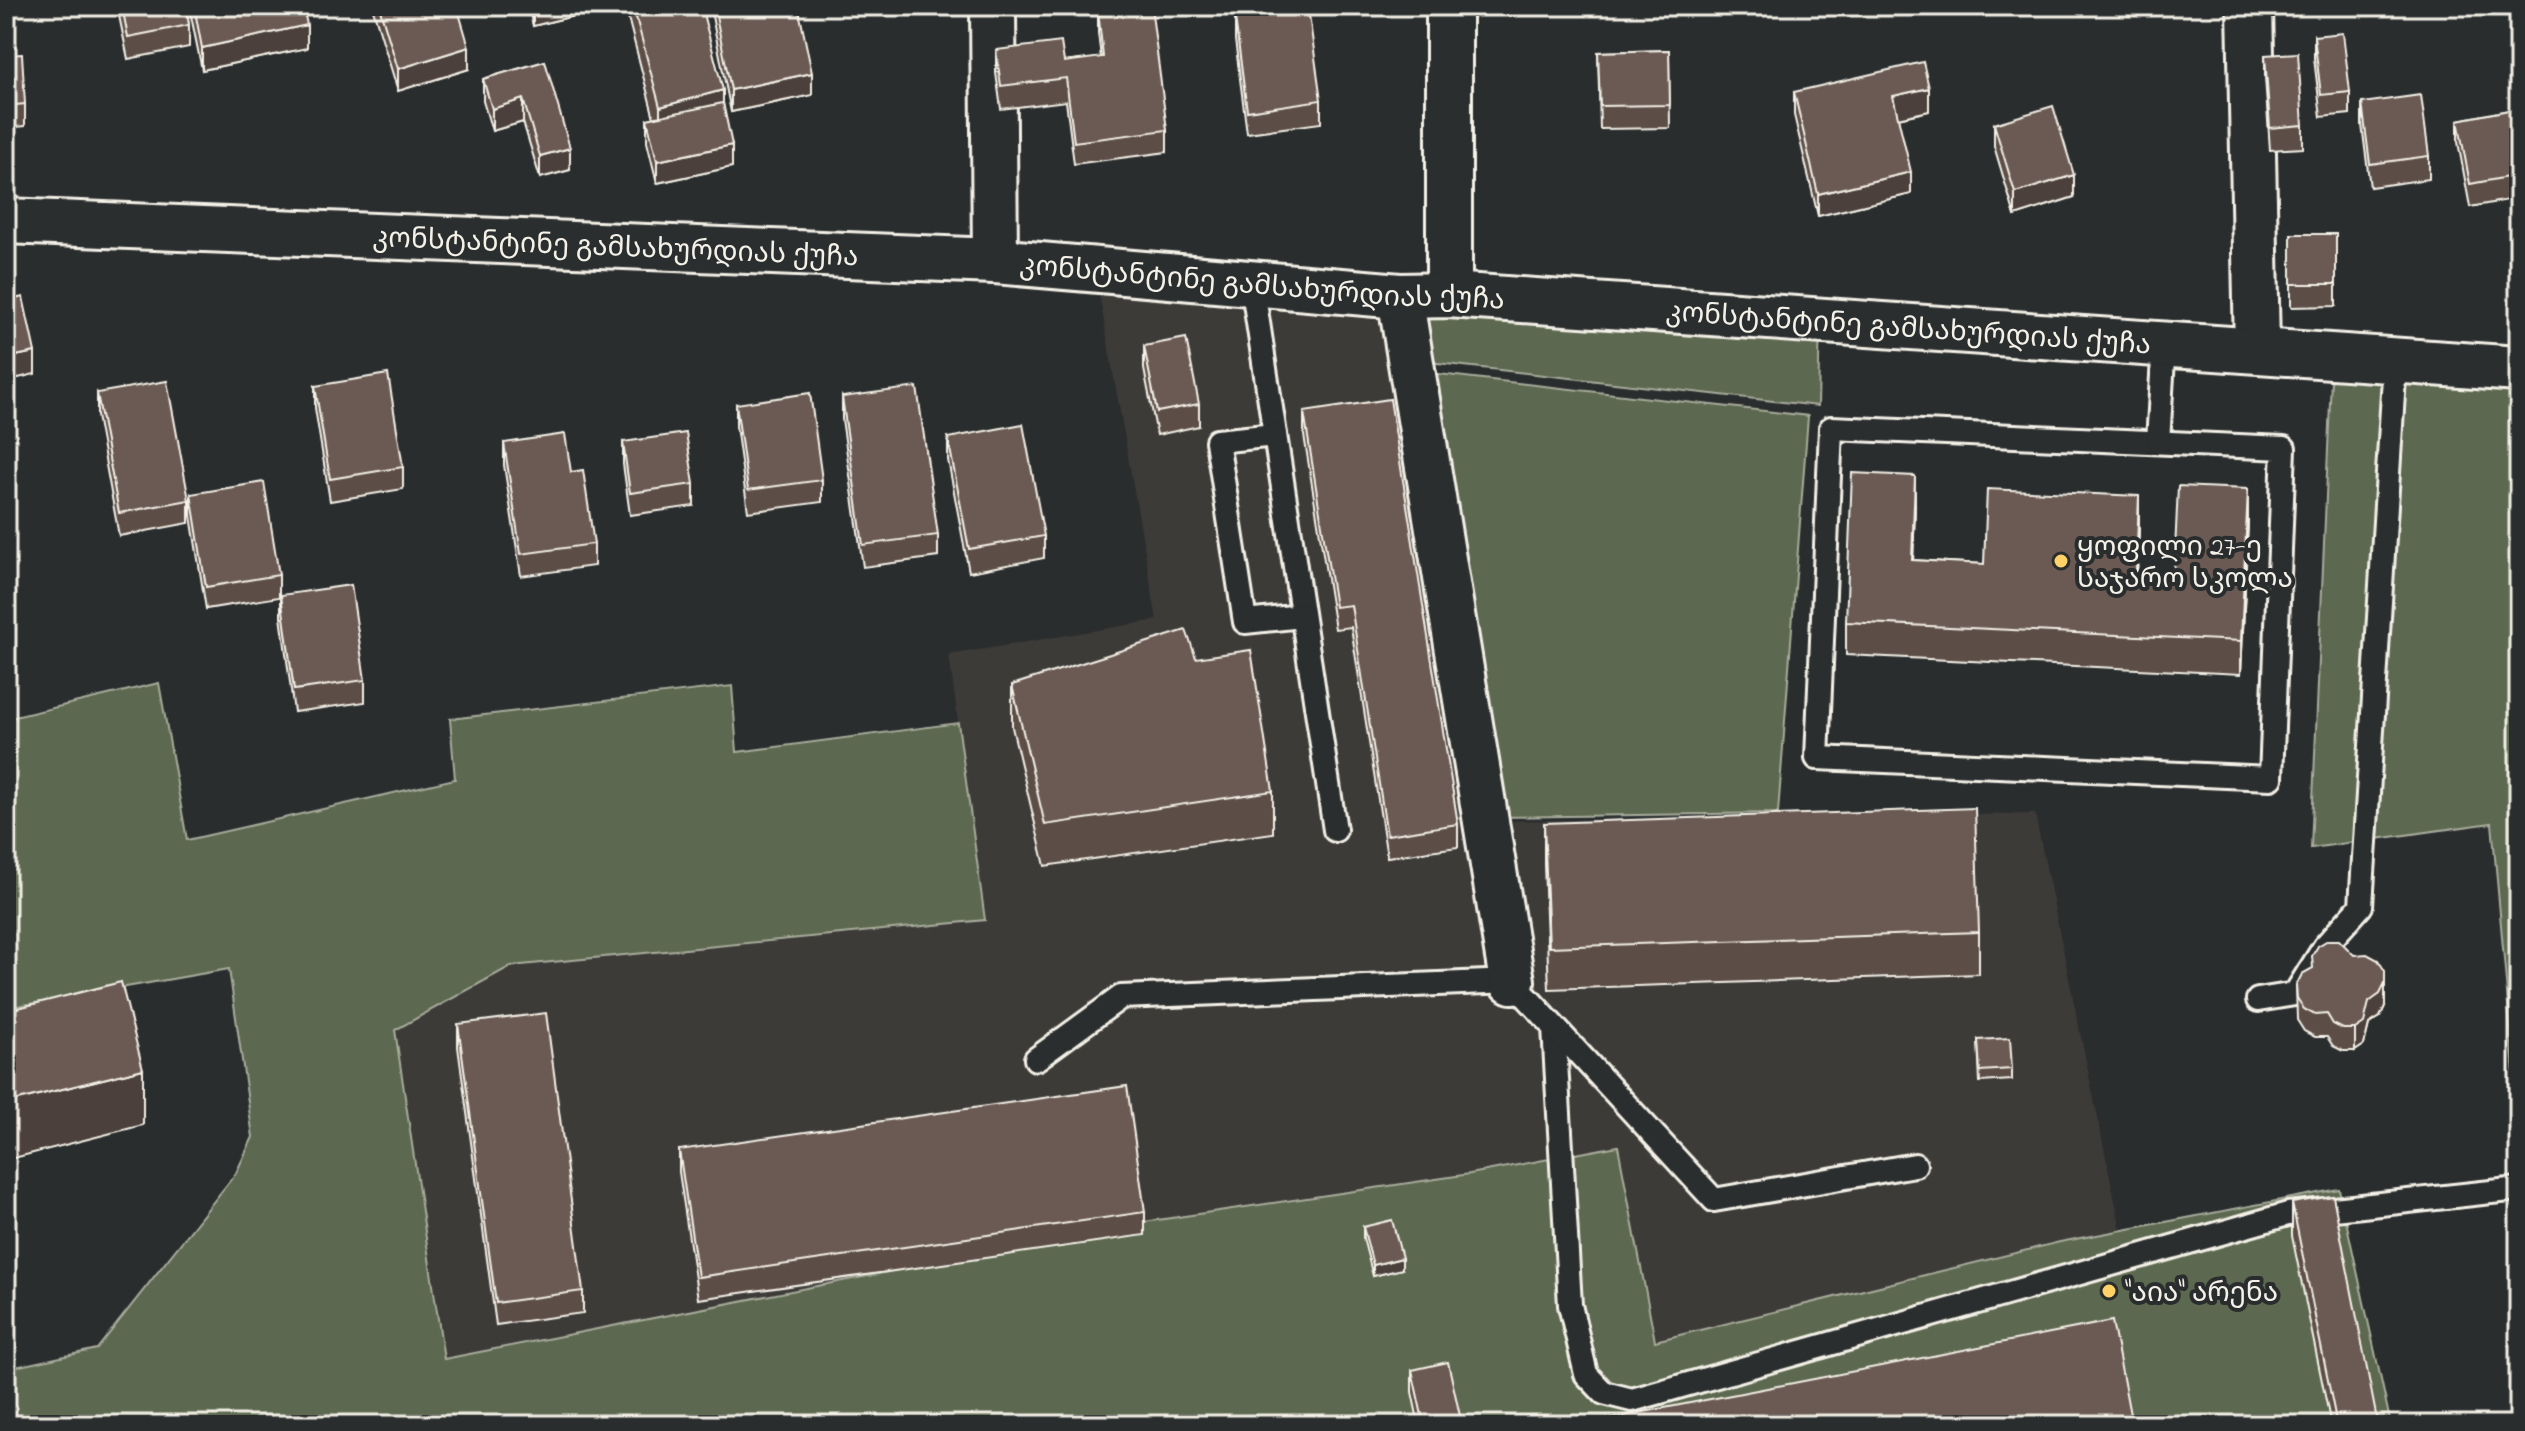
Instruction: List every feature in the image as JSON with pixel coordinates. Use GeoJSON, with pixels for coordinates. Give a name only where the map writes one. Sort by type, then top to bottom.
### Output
{"type":"FeatureCollection","features":[{"type":"Feature","properties":{"kind":"street"},"geometry":{"type":"LineString","coordinates":[[993,6],[995,261]]}},
{"type":"Feature","properties":{"kind":"street"},"geometry":{"type":"LineString","coordinates":[[1449,6],[1449,295]]}},
{"type":"Feature","properties":{"kind":"street"},"geometry":{"type":"LineString","coordinates":[[2250,6],[2257,349]]}},
{"type":"Feature","properties":{"kind":"street","name":"კონსტანტინე გამსახურდიას ქუჩა"},"geometry":{"type":"LineString","coordinates":[[6,221],[995,261],[1400,296],[1449,295],[2164,342],[2519,369]]}},
{"type":"Feature","properties":{"kind":"street"},"geometry":{"type":"LineString","coordinates":[[1400,296],[1512,981]]}},
{"type":"Feature","properties":{"kind":"lane"},"geometry":{"type":"LineString","coordinates":[[1252,283],[1335,830]]}},
{"type":"Feature","properties":{"kind":"lane"},"geometry":{"type":"LineString","coordinates":[[2158,442],[2164,342]]}},
{"type":"Feature","properties":{"kind":"lane"},"geometry":{"type":"LineString","coordinates":[[2258,1000],[2295,994],[2325,946],[2361,906],[2395,361]]}},
{"type":"Feature","properties":{"kind":"lane"},"geometry":{"type":"LineString","coordinates":[[1831,428],[2158,442],[2284,448],[2271,778],[1817,758],[1831,428]]}},
{"type":"Feature","properties":{"kind":"lane"},"geometry":{"type":"LineString","coordinates":[[1275,435],[1217,441],[1245,622],[1302,616]]}},
{"type":"Feature","properties":{"kind":"lane"},"geometry":{"type":"LineString","coordinates":[[1036,1059],[1121,997],[1512,981],[1714,1200],[1915,1165]]}},
{"type":"Feature","properties":{"kind":"lane"},"geometry":{"type":"LineString","coordinates":[[1554,1027],[1570,1305],[1586,1374],[1604,1393],[1632,1400],[2288,1214],[2519,1189]]}},
{"type":"Feature","properties":{"kind":"shaded area"},"geometry":{"type":"Polygon","coordinates":[[[1095,270],[1400,296],[1486,821],[2035,814],[2121,1230],[2060,1242],[1655,1341],[1618,1146],[1470,1174],[1144,1222],[444,1359],[395,1030],[511,966],[985,919],[949,655],[1157,620],[1095,270]]]}},
{"type":"Feature","properties":{"kind":"green space"},"geometry":{"type":"Polygon","coordinates":[[[1400,296],[1820,319],[1818,406],[1411,360],[1400,296]]]}},
{"type":"Feature","properties":{"kind":"green space"},"geometry":{"type":"Polygon","coordinates":[[[2332,355],[2519,375],[2519,1130],[2492,823],[2311,848],[2332,355]]]}},
{"type":"Feature","properties":{"kind":"green space"},"geometry":{"type":"Polygon","coordinates":[[[1421,372],[1808,416],[1778,813],[1493,817],[1421,372]]]}},
{"type":"Feature","properties":{"kind":"green space"},"geometry":{"type":"Polygon","coordinates":[[[159,683],[187,840],[455,779],[450,719],[732,686],[737,752],[958,723],[985,920],[511,966],[395,1030],[444,1359],[1144,1222],[1470,1174],[1618,1146],[1655,1341],[2060,1242],[2339,1189],[2391,1425],[6,1425],[6,1369],[97,1349],[236,1173],[253,1137],[229,969],[6,1008],[6,719],[159,683]]]}},
{"type":"Feature","properties":{"kind":"building"},"geometry":{"type":"Polygon","coordinates":[[[122,6],[186,6],[189,25],[128,37],[122,6]]]}},
{"type":"Feature","properties":{"kind":"building"},"geometry":{"type":"Polygon","coordinates":[[[194,6],[303,6],[307,25],[202,48],[194,6]]]}},
{"type":"Feature","properties":{"kind":"building"},"geometry":{"type":"Polygon","coordinates":[[[379,6],[457,6],[469,47],[398,69],[379,6]]]}},
{"type":"Feature","properties":{"kind":"building"},"geometry":{"type":"Polygon","coordinates":[[[633,6],[701,6],[723,90],[660,107],[633,6]]]}},
{"type":"Feature","properties":{"kind":"building"},"geometry":{"type":"Polygon","coordinates":[[[714,6],[798,6],[812,73],[731,90],[714,6]]]}},
{"type":"Feature","properties":{"kind":"building"},"geometry":{"type":"Polygon","coordinates":[[[1151,6],[1167,130],[1074,142],[1066,78],[1001,86],[996,50],[1061,42],[1064,62],[1103,57],[1098,10],[1151,6]]]}},
{"type":"Feature","properties":{"kind":"building"},"geometry":{"type":"Polygon","coordinates":[[[1308,8],[1321,100],[1247,111],[1235,18],[1308,8]]]}},
{"type":"Feature","properties":{"kind":"building"},"geometry":{"type":"Polygon","coordinates":[[[2343,33],[2350,92],[2321,95],[2314,36],[2343,33]]]}},
{"type":"Feature","properties":{"kind":"building"},"geometry":{"type":"Polygon","coordinates":[[[1669,50],[1670,105],[1600,106],[1598,52],[1669,50]]]}},
{"type":"Feature","properties":{"kind":"building"},"geometry":{"type":"Polygon","coordinates":[[[2298,53],[2303,125],[2270,128],[2265,55],[2298,53]]]}},
{"type":"Feature","properties":{"kind":"building"},"geometry":{"type":"Polygon","coordinates":[[[22,54],[25,104],[6,106],[6,55],[22,54]]]}},
{"type":"Feature","properties":{"kind":"building"},"geometry":{"type":"Polygon","coordinates":[[[545,61],[570,148],[540,156],[523,99],[492,109],[483,79],[545,61]]]}},
{"type":"Feature","properties":{"kind":"building"},"geometry":{"type":"Polygon","coordinates":[[[1923,62],[1929,88],[1893,96],[1911,172],[1818,194],[1794,92],[1923,62]]]}},
{"type":"Feature","properties":{"kind":"building"},"geometry":{"type":"Polygon","coordinates":[[[2421,95],[2429,156],[2370,164],[2362,103],[2421,95]]]}},
{"type":"Feature","properties":{"kind":"building"},"geometry":{"type":"Polygon","coordinates":[[[723,103],[732,145],[657,161],[647,119],[723,103]]]}},
{"type":"Feature","properties":{"kind":"building"},"geometry":{"type":"Polygon","coordinates":[[[2053,106],[2074,175],[2015,193],[1994,124],[2053,106]]]}},
{"type":"Feature","properties":{"kind":"building"},"geometry":{"type":"Polygon","coordinates":[[[2519,108],[2519,175],[2470,184],[2458,120],[2519,108]]]}},
{"type":"Feature","properties":{"kind":"building"},"geometry":{"type":"Polygon","coordinates":[[[2291,234],[2336,234],[2336,284],[2291,284],[2291,234]]]}},
{"type":"Feature","properties":{"kind":"building"},"geometry":{"type":"Polygon","coordinates":[[[23,297],[35,352],[6,358],[6,301],[23,297]]]}},
{"type":"Feature","properties":{"kind":"building"},"geometry":{"type":"Polygon","coordinates":[[[1186,338],[1199,404],[1157,412],[1144,346],[1186,338]]]}},
{"type":"Feature","properties":{"kind":"building"},"geometry":{"type":"Polygon","coordinates":[[[388,374],[403,467],[330,479],[315,386],[388,374]]]}},
{"type":"Feature","properties":{"kind":"building"},"geometry":{"type":"Polygon","coordinates":[[[167,381],[189,500],[119,513],[97,393],[167,381]]]}},
{"type":"Feature","properties":{"kind":"building"},"geometry":{"type":"Polygon","coordinates":[[[917,387],[938,535],[863,545],[842,397],[917,387]]]}},
{"type":"Feature","properties":{"kind":"building"},"geometry":{"type":"Polygon","coordinates":[[[810,393],[822,480],[748,490],[736,404],[810,393]]]}},
{"type":"Feature","properties":{"kind":"building"},"geometry":{"type":"Polygon","coordinates":[[[1390,399],[1458,824],[1387,835],[1351,605],[1335,607],[1304,412],[1390,399]]]}},
{"type":"Feature","properties":{"kind":"building"},"geometry":{"type":"Polygon","coordinates":[[[1023,424],[1044,536],[969,549],[948,438],[1023,424]]]}},
{"type":"Feature","properties":{"kind":"building"},"geometry":{"type":"Polygon","coordinates":[[[686,433],[694,484],[630,493],[623,442],[686,433]]]}},
{"type":"Feature","properties":{"kind":"building"},"geometry":{"type":"Polygon","coordinates":[[[565,434],[571,472],[583,470],[594,544],[521,554],[504,443],[565,434]]]}},
{"type":"Feature","properties":{"kind":"building","name":"ყოფილი 27-ე საჯარო სკოლა"},"geometry":{"type":"Polygon","coordinates":[[[1852,473],[1915,476],[1912,560],[1984,564],[1987,489],[2139,496],[2136,571],[2174,573],[2178,486],[2248,489],[2241,641],[1846,622],[1852,473]]]}},
{"type":"Feature","properties":{"kind":"building"},"geometry":{"type":"Polygon","coordinates":[[[264,482],[279,575],[206,587],[191,494],[264,482]]]}},
{"type":"Feature","properties":{"kind":"building"},"geometry":{"type":"Polygon","coordinates":[[[351,585],[365,680],[294,690],[281,595],[351,585]]]}},
{"type":"Feature","properties":{"kind":"building"},"geometry":{"type":"Polygon","coordinates":[[[1186,630],[1196,658],[1251,650],[1273,791],[1045,825],[1012,685],[1186,630]]]}},
{"type":"Feature","properties":{"kind":"building"},"geometry":{"type":"Polygon","coordinates":[[[1975,808],[1979,932],[1549,947],[1544,823],[1975,808]]]}},
{"type":"Feature","properties":{"kind":"building"},"geometry":{"type":"Polygon","coordinates":[[[2328,940],[2339,940],[2354,955],[2367,954],[2378,960],[2385,971],[2385,984],[2380,994],[2369,1002],[2364,1023],[2355,1029],[2343,1029],[2333,1024],[2327,1014],[2315,1015],[2304,1009],[2297,998],[2296,986],[2302,974],[2313,968],[2312,956],[2318,946],[2328,940]]]}},
{"type":"Feature","properties":{"kind":"building"},"geometry":{"type":"Polygon","coordinates":[[[121,982],[143,1069],[6,1103],[6,1011],[121,982]]]}},
{"type":"Feature","properties":{"kind":"building"},"geometry":{"type":"Polygon","coordinates":[[[546,1013],[583,1291],[496,1303],[458,1024],[546,1013]]]}},
{"type":"Feature","properties":{"kind":"building"},"geometry":{"type":"Polygon","coordinates":[[[2010,1038],[2012,1069],[1980,1071],[1978,1040],[2010,1038]]]}},
{"type":"Feature","properties":{"kind":"building"},"geometry":{"type":"Polygon","coordinates":[[[1127,1086],[1145,1212],[698,1277],[679,1150],[1127,1086]]]}},
{"type":"Feature","properties":{"kind":"building"},"geometry":{"type":"Polygon","coordinates":[[[2333,1196],[2378,1425],[2337,1425],[2292,1203],[2333,1196]]]}},
{"type":"Feature","properties":{"kind":"building"},"geometry":{"type":"Polygon","coordinates":[[[1392,1220],[1402,1258],[1373,1265],[1363,1227],[1392,1220]]]}},
{"type":"Feature","properties":{"kind":"building"},"geometry":{"type":"Polygon","coordinates":[[[2112,1321],[2132,1425],[1577,1425],[2112,1321]]]}},
{"type":"Feature","properties":{"kind":"building"},"geometry":{"type":"Polygon","coordinates":[[[1448,1362],[1462,1425],[1424,1425],[1412,1370],[1448,1362]]]}},
{"type":"Feature","properties":{"kind":"place","name":"ყოფილი 27-ე საჯარო სკოლა"},"geometry":{"type":"Point","coordinates":[2061,561]}},
{"type":"Feature","properties":{"kind":"place","name":"\"აია\" არენა"},"geometry":{"type":"Point","coordinates":[2109,1291]}}]}
